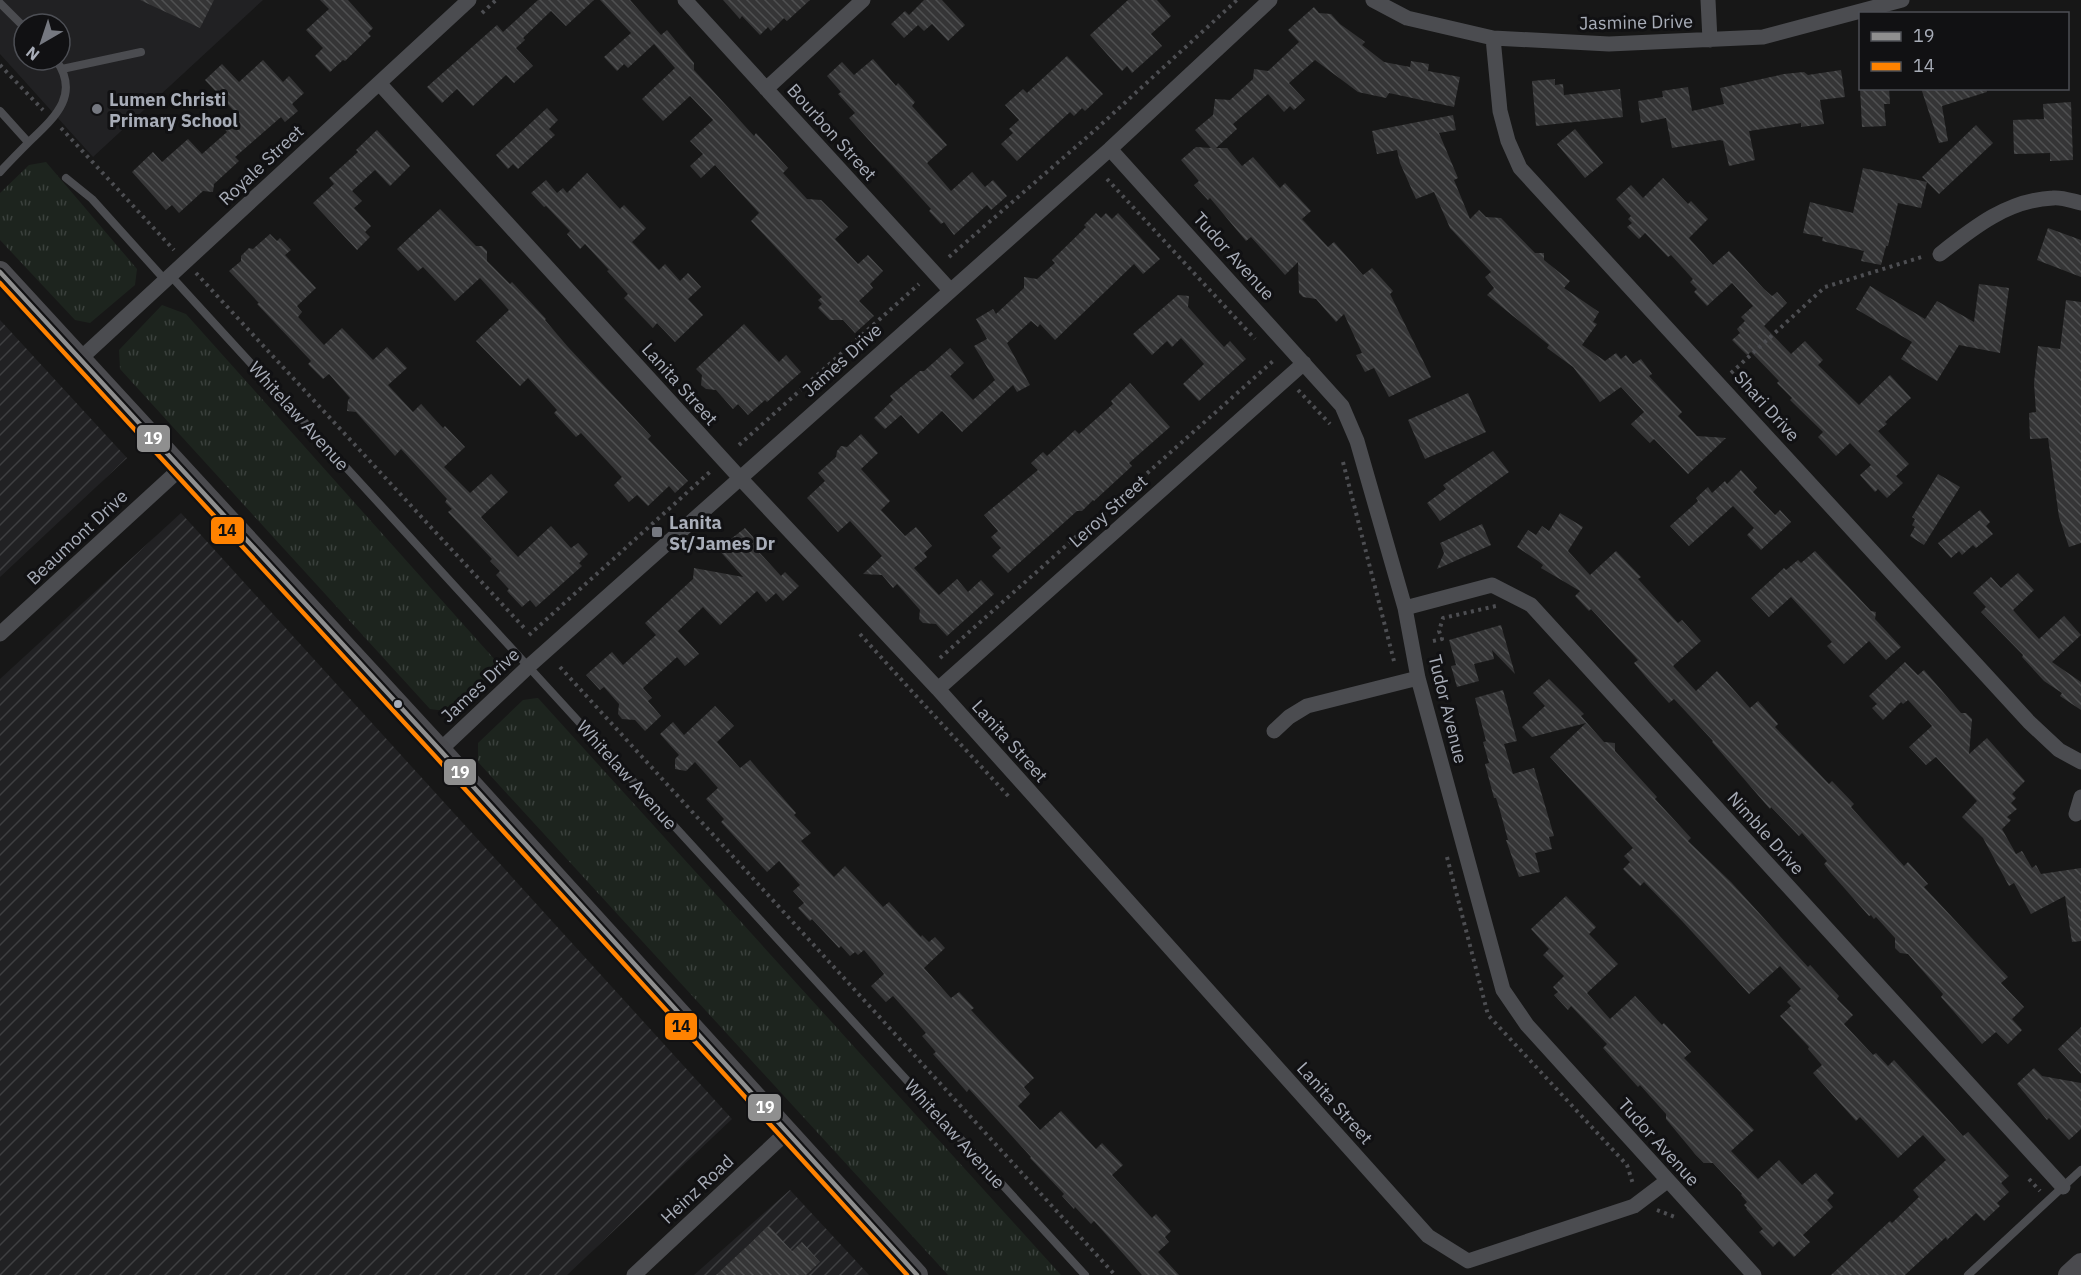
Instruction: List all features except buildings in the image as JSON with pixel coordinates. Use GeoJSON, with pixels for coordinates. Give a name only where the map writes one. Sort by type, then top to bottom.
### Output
{"type":"FeatureCollection","features":[{"type":"Feature","properties":{"kind":"street","name":"Royale Street"},"geometry":{"type":"LineString","coordinates":[[80,359],[469,0]]}},
{"type":"Feature","properties":{"kind":"street","name":"Bourbon Street"},"geometry":{"type":"LineString","coordinates":[[685,0],[950,290]]}},
{"type":"Feature","properties":{"kind":"street"},"geometry":{"type":"LineString","coordinates":[[766,89],[863,0]]}},
{"type":"Feature","properties":{"kind":"street","name":"James Drive"},"geometry":{"type":"LineString","coordinates":[[440,750],[528,667],[1110,149],[1270,0]]}},
{"type":"Feature","properties":{"kind":"street","name":"Jasmine Drive"},"geometry":{"type":"LineString","coordinates":[[1373,0],[1407,18],[1493,38],[1609,44],[1763,36],[1902,0]]}},
{"type":"Feature","properties":{"kind":"street"},"geometry":{"type":"LineString","coordinates":[[1708,0],[1710,40]]}},
{"type":"Feature","properties":{"kind":"street","name":"Shari Drive"},"geometry":{"type":"LineString","coordinates":[[1493,38],[1500,111],[1508,141],[1520,168],[2029,722],[2060,750],[2081,762]]}},
{"type":"Feature","properties":{"kind":"street","name":"Lanita Street"},"geometry":{"type":"LineString","coordinates":[[379,83],[740,478],[938,689],[1428,1236],[1469,1268],[1634,1206],[1667,1181]]}},
{"type":"Feature","properties":{"kind":"street","name":"Tudor Avenue"},"geometry":{"type":"LineString","coordinates":[[1110,149],[1342,406],[1357,441],[1405,608],[1418,678],[1503,990],[1527,1025],[1754,1275]]}},
{"type":"Feature","properties":{"kind":"street"},"geometry":{"type":"LineString","coordinates":[[1940,254],[1978,224],[2004,211],[2033,201],[2055,198],[2081,203]]}},
{"type":"Feature","properties":{"kind":"street"},"geometry":{"type":"LineString","coordinates":[[0,272],[440,750],[917,1275]]}},
{"type":"Feature","properties":{"kind":"street","name":"Leroy Street"},"geometry":{"type":"LineString","coordinates":[[938,689],[1304,363]]}},
{"type":"Feature","properties":{"kind":"street","name":"Beaumont Drive"},"geometry":{"type":"LineString","coordinates":[[0,634],[180,469]]}},
{"type":"Feature","properties":{"kind":"street","name":"Nimble Drive"},"geometry":{"type":"LineString","coordinates":[[1405,608],[1492,585],[1531,605],[2063,1187]]}},
{"type":"Feature","properties":{"kind":"street"},"geometry":{"type":"LineString","coordinates":[[1274,731],[1289,717],[1307,706],[1418,678]]}},
{"type":"Feature","properties":{"kind":"street"},"geometry":{"type":"LineString","coordinates":[[2076,814],[2081,797]]}},
{"type":"Feature","properties":{"kind":"street","name":"Heinz Road"},"geometry":{"type":"LineString","coordinates":[[634,1275],[787,1132]]}},
{"type":"Feature","properties":{"kind":"street"},"geometry":{"type":"LineString","coordinates":[[2069,1275],[2081,1264]]}},
{"type":"Feature","properties":{"kind":"lane"},"geometry":{"type":"LineString","coordinates":[[0,3],[12,15]]}},
{"type":"Feature","properties":{"kind":"lane"},"geometry":{"type":"LineString","coordinates":[[72,67],[141,51]]}},
{"type":"Feature","properties":{"kind":"lane"},"geometry":{"type":"LineString","coordinates":[[0,172],[60,111],[64,94],[62,72]]}},
{"type":"Feature","properties":{"kind":"lane"},"geometry":{"type":"LineString","coordinates":[[0,111],[28,142]]}},
{"type":"Feature","properties":{"kind":"lane","name":"Whitelaw Avenue"},"geometry":{"type":"LineString","coordinates":[[66,178],[92,200],[167,277],[1085,1275]]}},
{"type":"Feature","properties":{"kind":"lane"},"geometry":{"type":"LineString","coordinates":[[1968,1275],[2081,1170]]}},
{"type":"Feature","properties":{"kind":"path"},"geometry":{"type":"LineString","coordinates":[[949,257],[1094,131],[1237,0]]}},
{"type":"Feature","properties":{"kind":"path"},"geometry":{"type":"LineString","coordinates":[[0,65],[185,261],[527,632],[714,468]]}},
{"type":"Feature","properties":{"kind":"path"},"geometry":{"type":"LineString","coordinates":[[1107,179],[1263,347]]}},
{"type":"Feature","properties":{"kind":"path"},"geometry":{"type":"LineString","coordinates":[[1719,383],[1825,287],[1919,257],[1940,254]]}},
{"type":"Feature","properties":{"kind":"path"},"geometry":{"type":"LineString","coordinates":[[739,445],[919,284]]}},
{"type":"Feature","properties":{"kind":"path"},"geometry":{"type":"LineString","coordinates":[[940,658],[1273,361]]}},
{"type":"Feature","properties":{"kind":"path"},"geometry":{"type":"LineString","coordinates":[[1298,389],[1334,428]]}},
{"type":"Feature","properties":{"kind":"path"},"geometry":{"type":"LineString","coordinates":[[1342,460],[1395,665]]}},
{"type":"Feature","properties":{"kind":"path"},"geometry":{"type":"LineString","coordinates":[[1433,641],[1442,639],[1439,631],[1443,618],[1496,606],[1502,608]]}},
{"type":"Feature","properties":{"kind":"path"},"geometry":{"type":"LineString","coordinates":[[560,667],[1115,1275]]}},
{"type":"Feature","properties":{"kind":"path"},"geometry":{"type":"LineString","coordinates":[[1446,855],[1488,1015],[1627,1165],[1634,1182],[1630,1190]]}},
{"type":"Feature","properties":{"kind":"path"},"geometry":{"type":"LineString","coordinates":[[2025,1174],[2048,1200]]}},
{"type":"Feature","properties":{"kind":"shaded area","name":"Lumen Christi Primary School"},"geometry":{"type":"Polygon","coordinates":[[[0,0],[263,0],[93,157],[16,72],[72,72],[72,12],[12,12],[12,67],[0,54],[0,0]]]}},
{"type":"Feature","properties":{"kind":"shaded area"},"geometry":{"type":"Polygon","coordinates":[[[0,320],[127,458],[0,577],[0,320]]]}},
{"type":"Feature","properties":{"kind":"shaded area"},"geometry":{"type":"Polygon","coordinates":[[[181,513],[732,1119],[567,1275],[0,1275],[0,679],[181,513]]]}},
{"type":"Feature","properties":{"kind":"shaded area"},"geometry":{"type":"Polygon","coordinates":[[[790,1190],[869,1275],[694,1275],[790,1190]]]}},
{"type":"Feature","properties":{"kind":"green space"},"geometry":{"type":"Polygon","coordinates":[[[46,162],[137,269],[135,285],[90,323],[75,320],[0,240],[0,193],[29,165],[46,162]]]}},
{"type":"Feature","properties":{"kind":"green space"},"geometry":{"type":"Polygon","coordinates":[[[162,305],[186,314],[496,661],[490,676],[446,711],[430,709],[120,369],[119,350],[162,305]]]}},
{"type":"Feature","properties":{"kind":"green space"},"geometry":{"type":"Polygon","coordinates":[[[538,698],[1061,1275],[948,1275],[478,762],[478,743],[523,700],[538,698]]]}},
{"type":"Feature","properties":{"kind":"transit line","name":"19"},"geometry":{"type":"LineString","coordinates":[[0,272],[440,750],[917,1275]]}},
{"type":"Feature","properties":{"kind":"transit line","name":"14"},"geometry":{"type":"LineString","coordinates":[[0,283],[434,755],[907,1275]]}},
{"type":"Feature","properties":{"kind":"place","name":"Lumen Christi Primary School"},"geometry":{"type":"Point","coordinates":[97,109]}},
{"type":"Feature","properties":{"kind":"place","name":"Lanita St/James Dr"},"geometry":{"type":"Point","coordinates":[657,532]}}]}
